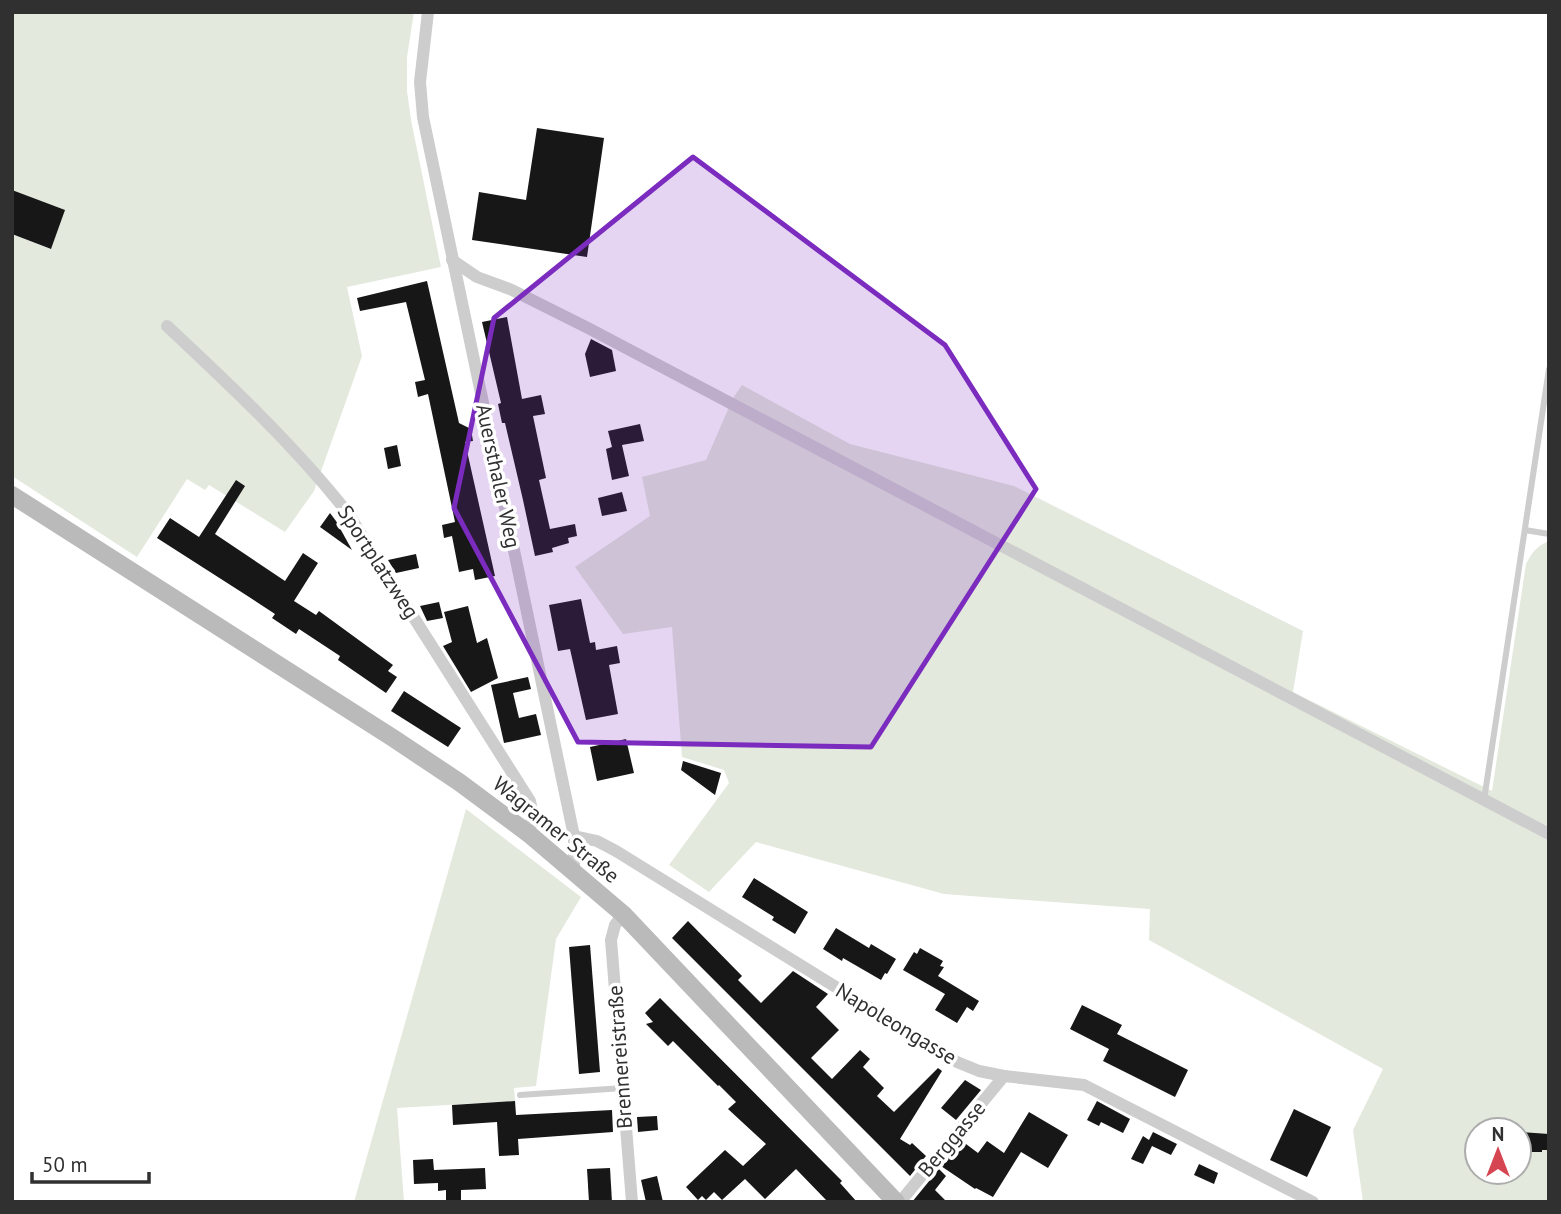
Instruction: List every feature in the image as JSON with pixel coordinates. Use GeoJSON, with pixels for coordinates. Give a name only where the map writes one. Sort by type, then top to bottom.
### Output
{"type":"FeatureCollection","features":[{"type":"Feature","properties":{"kind":"main road","name":"Wagramer Straße"},"geometry":{"type":"LineString","coordinates":[[12,495],[404,745],[529,834],[623,914],[898,1202]]}},
{"type":"Feature","properties":{"kind":"street","name":"Auersthaler Weg"},"geometry":{"type":"LineString","coordinates":[[428,12],[420,82],[423,117],[573,836],[573,870]]}},
{"type":"Feature","properties":{"kind":"street"},"geometry":{"type":"LineString","coordinates":[[452,260],[477,277],[512,290],[588,328],[1549,834]]}},
{"type":"Feature","properties":{"kind":"street","name":"Sportplatzweg"},"geometry":{"type":"LineString","coordinates":[[167,326],[236,390],[322,481],[347,512],[530,801],[533,814],[529,834]]}},
{"type":"Feature","properties":{"kind":"street","name":"Napoleongasse"},"geometry":{"type":"LineString","coordinates":[[573,836],[597,841],[616,851],[957,1062],[979,1071],[1004,1076],[1084,1085],[1313,1202]]}},
{"type":"Feature","properties":{"kind":"street","name":"Brennereistraße"},"geometry":{"type":"LineString","coordinates":[[623,914],[615,925],[611,940],[632,1202]]}},
{"type":"Feature","properties":{"kind":"street","name":"Berggasse"},"geometry":{"type":"LineString","coordinates":[[898,1202],[1004,1076]]}},
{"type":"Feature","properties":{"kind":"lane"},"geometry":{"type":"LineString","coordinates":[[1484,800],[1549,369]]}},
{"type":"Feature","properties":{"kind":"lane"},"geometry":{"type":"LineString","coordinates":[[1525,530],[1549,534]]}},
{"type":"Feature","properties":{"kind":"lane"},"geometry":{"type":"LineString","coordinates":[[520,1095],[623,1088]]}},
{"type":"Feature","properties":{"kind":"highlighted area"},"geometry":{"type":"Polygon","coordinates":[[[693,157],[945,345],[1036,489],[871,747],[578,742],[454,508],[494,318],[693,157]]]}},
{"type":"Feature","properties":{"kind":"shaded area"},"geometry":{"type":"Polygon","coordinates":[[[12,12],[414,12],[407,57],[407,91],[441,267],[347,287],[362,356],[314,491],[285,532],[209,485],[205,490],[187,479],[137,557],[12,476],[12,232],[50,249],[60,224],[12,205],[12,12]]]}},
{"type":"Feature","properties":{"kind":"shaded area"},"geometry":{"type":"Polygon","coordinates":[[[742,385],[850,444],[1014,486],[1303,631],[1293,692],[1492,791],[1526,564],[1535,550],[1549,541],[1549,1202],[1363,1202],[1353,1130],[1383,1069],[1149,940],[1150,909],[944,894],[756,842],[709,892],[669,865],[729,783],[724,770],[682,757],[672,627],[623,634],[575,567],[650,516],[642,477],[706,460],[733,398],[742,385]]]}},
{"type":"Feature","properties":{"kind":"shaded area"},"geometry":{"type":"Polygon","coordinates":[[[466,809],[581,897],[556,939],[536,1086],[514,1088],[515,1101],[397,1108],[404,1202],[354,1202],[466,809]]]}},
{"type":"Feature","properties":{"kind":"building"},"geometry":{"type":"Polygon","coordinates":[[[537,128],[604,138],[587,257],[472,240],[479,192],[526,200],[537,128]]]}},
{"type":"Feature","properties":{"kind":"building"},"geometry":{"type":"Polygon","coordinates":[[[12,190],[65,210],[51,249],[12,234],[12,190]]]}},
{"type":"Feature","properties":{"kind":"building"},"geometry":{"type":"Polygon","coordinates":[[[427,281],[459,423],[471,429],[473,441],[465,442],[495,576],[475,580],[473,569],[459,572],[452,536],[444,538],[442,525],[455,522],[428,394],[418,397],[415,382],[425,380],[406,302],[360,311],[357,298],[427,281]]]}},
{"type":"Feature","properties":{"kind":"building"},"geometry":{"type":"Polygon","coordinates":[[[507,317],[522,399],[541,395],[545,414],[533,416],[546,478],[539,480],[550,529],[575,524],[577,536],[568,538],[569,543],[552,548],[553,552],[535,556],[505,423],[502,423],[498,404],[501,403],[482,322],[507,317]]]}},
{"type":"Feature","properties":{"kind":"building"},"geometry":{"type":"Polygon","coordinates":[[[591,339],[612,350],[616,371],[590,377],[585,354],[591,339]]]}},
{"type":"Feature","properties":{"kind":"building"},"geometry":{"type":"Polygon","coordinates":[[[640,424],[644,441],[622,445],[629,476],[612,480],[606,449],[612,447],[608,431],[640,424]]]}},
{"type":"Feature","properties":{"kind":"building"},"geometry":{"type":"Polygon","coordinates":[[[397,445],[401,466],[388,469],[384,448],[397,445]]]}},
{"type":"Feature","properties":{"kind":"building"},"geometry":{"type":"Polygon","coordinates":[[[236,480],[245,486],[215,534],[285,581],[303,553],[318,563],[294,601],[316,615],[319,611],[393,665],[388,671],[397,677],[386,693],[338,660],[340,656],[299,629],[296,634],[272,618],[275,614],[157,538],[170,518],[199,537],[236,480]]]}},
{"type":"Feature","properties":{"kind":"building"},"geometry":{"type":"Polygon","coordinates":[[[622,492],[627,511],[602,516],[598,498],[622,492]]]}},
{"type":"Feature","properties":{"kind":"building"},"geometry":{"type":"Polygon","coordinates":[[[330,513],[336,521],[352,550],[320,527],[330,513]]]}},
{"type":"Feature","properties":{"kind":"building"},"geometry":{"type":"Polygon","coordinates":[[[416,554],[419,568],[396,573],[388,560],[416,554]]]}},
{"type":"Feature","properties":{"kind":"building"},"geometry":{"type":"Polygon","coordinates":[[[581,599],[590,643],[595,642],[596,650],[617,646],[620,663],[609,665],[618,714],[586,720],[570,649],[558,651],[549,605],[581,599]]]}},
{"type":"Feature","properties":{"kind":"building"},"geometry":{"type":"Polygon","coordinates":[[[439,602],[443,618],[427,621],[420,606],[439,602]]]}},
{"type":"Feature","properties":{"kind":"building"},"geometry":{"type":"Polygon","coordinates":[[[468,606],[477,643],[487,638],[498,678],[471,692],[443,646],[452,642],[444,612],[468,606]]]}},
{"type":"Feature","properties":{"kind":"building"},"geometry":{"type":"Polygon","coordinates":[[[528,677],[531,689],[513,693],[519,718],[536,714],[541,735],[504,743],[491,685],[528,677]]]}},
{"type":"Feature","properties":{"kind":"building"},"geometry":{"type":"Polygon","coordinates":[[[404,691],[461,728],[448,747],[391,711],[404,691]]]}},
{"type":"Feature","properties":{"kind":"building"},"geometry":{"type":"Polygon","coordinates":[[[626,739],[634,773],[597,781],[590,747],[626,739]]]}},
{"type":"Feature","properties":{"kind":"building"},"geometry":{"type":"Polygon","coordinates":[[[683,761],[721,773],[715,795],[681,770],[683,761]]]}},
{"type":"Feature","properties":{"kind":"building"},"geometry":{"type":"Polygon","coordinates":[[[754,878],[808,912],[795,934],[742,897],[754,878]]]}},
{"type":"Feature","properties":{"kind":"building"},"geometry":{"type":"Polygon","coordinates":[[[688,921],[742,976],[738,980],[761,1003],[793,971],[828,994],[816,1007],[839,1030],[811,1058],[832,1079],[860,1050],[870,1059],[863,1067],[884,1088],[877,1096],[894,1112],[938,1068],[942,1071],[900,1139],[910,1145],[912,1143],[926,1156],[910,1176],[672,938],[688,921]]]}},
{"type":"Feature","properties":{"kind":"building"},"geometry":{"type":"Polygon","coordinates":[[[836,928],[869,948],[871,944],[896,959],[881,980],[823,949],[836,928]]]}},
{"type":"Feature","properties":{"kind":"building"},"geometry":{"type":"Polygon","coordinates":[[[590,945],[600,1072],[579,1074],[569,947],[590,945]]]}},
{"type":"Feature","properties":{"kind":"building"},"geometry":{"type":"Polygon","coordinates":[[[920,948],[943,961],[940,966],[944,967],[938,976],[979,1001],[973,1011],[967,1007],[957,1023],[935,1010],[945,994],[903,970],[914,952],[917,954],[920,948]]]}},
{"type":"Feature","properties":{"kind":"building"},"geometry":{"type":"Polygon","coordinates":[[[660,998],[842,1181],[840,1183],[857,1202],[828,1202],[796,1169],[765,1199],[745,1179],[722,1200],[714,1192],[706,1200],[702,1196],[698,1200],[686,1187],[725,1150],[743,1166],[766,1144],[728,1109],[736,1102],[719,1085],[673,1041],[668,1046],[646,1024],[653,1022],[645,1013],[660,998]]]}},
{"type":"Feature","properties":{"kind":"building"},"geometry":{"type":"Polygon","coordinates":[[[1082,1005],[1122,1025],[1117,1034],[1188,1070],[1175,1097],[1103,1061],[1109,1049],[1070,1029],[1082,1005]]]}},
{"type":"Feature","properties":{"kind":"building"},"geometry":{"type":"Polygon","coordinates":[[[965,1080],[981,1090],[956,1120],[941,1108],[965,1080]]]}},
{"type":"Feature","properties":{"kind":"building"},"geometry":{"type":"Polygon","coordinates":[[[515,1101],[516,1115],[612,1110],[613,1132],[518,1139],[519,1155],[499,1156],[497,1122],[453,1125],[452,1105],[515,1101]]]}},
{"type":"Feature","properties":{"kind":"building"},"geometry":{"type":"Polygon","coordinates":[[[1097,1101],[1130,1119],[1123,1133],[1101,1122],[1099,1126],[1087,1120],[1097,1101]]]}},
{"type":"Feature","properties":{"kind":"building"},"geometry":{"type":"Polygon","coordinates":[[[1294,1109],[1331,1127],[1307,1177],[1270,1160],[1294,1109]]]}},
{"type":"Feature","properties":{"kind":"building"},"geometry":{"type":"Polygon","coordinates":[[[1029,1112],[1068,1135],[1048,1168],[1021,1152],[993,1197],[975,1189],[941,1166],[962,1141],[978,1153],[987,1141],[1004,1153],[1029,1112]]]}},
{"type":"Feature","properties":{"kind":"building"},"geometry":{"type":"Polygon","coordinates":[[[657,1116],[658,1130],[638,1132],[637,1117],[657,1116]]]}},
{"type":"Feature","properties":{"kind":"building"},"geometry":{"type":"Polygon","coordinates":[[[1153,1132],[1177,1144],[1171,1155],[1152,1146],[1143,1164],[1131,1159],[1143,1136],[1149,1140],[1153,1132]]]}},
{"type":"Feature","properties":{"kind":"building"},"geometry":{"type":"Polygon","coordinates":[[[1533,1133],[1549,1134],[1549,1150],[1533,1152],[1533,1133]]]}},
{"type":"Feature","properties":{"kind":"building"},"geometry":{"type":"Polygon","coordinates":[[[433,1159],[434,1170],[485,1168],[486,1189],[461,1190],[461,1202],[446,1202],[446,1190],[438,1191],[438,1183],[414,1184],[413,1160],[433,1159]]]}},
{"type":"Feature","properties":{"kind":"building"},"geometry":{"type":"Polygon","coordinates":[[[1199,1164],[1218,1173],[1214,1184],[1194,1175],[1199,1164]]]}},
{"type":"Feature","properties":{"kind":"building"},"geometry":{"type":"Polygon","coordinates":[[[610,1168],[612,1202],[589,1202],[587,1169],[610,1168]]]}},
{"type":"Feature","properties":{"kind":"building"},"geometry":{"type":"Polygon","coordinates":[[[939,1169],[946,1176],[935,1190],[947,1202],[912,1202],[939,1169]]]}},
{"type":"Feature","properties":{"kind":"building"},"geometry":{"type":"Polygon","coordinates":[[[657,1176],[663,1202],[646,1202],[641,1180],[657,1176]]]}}]}
